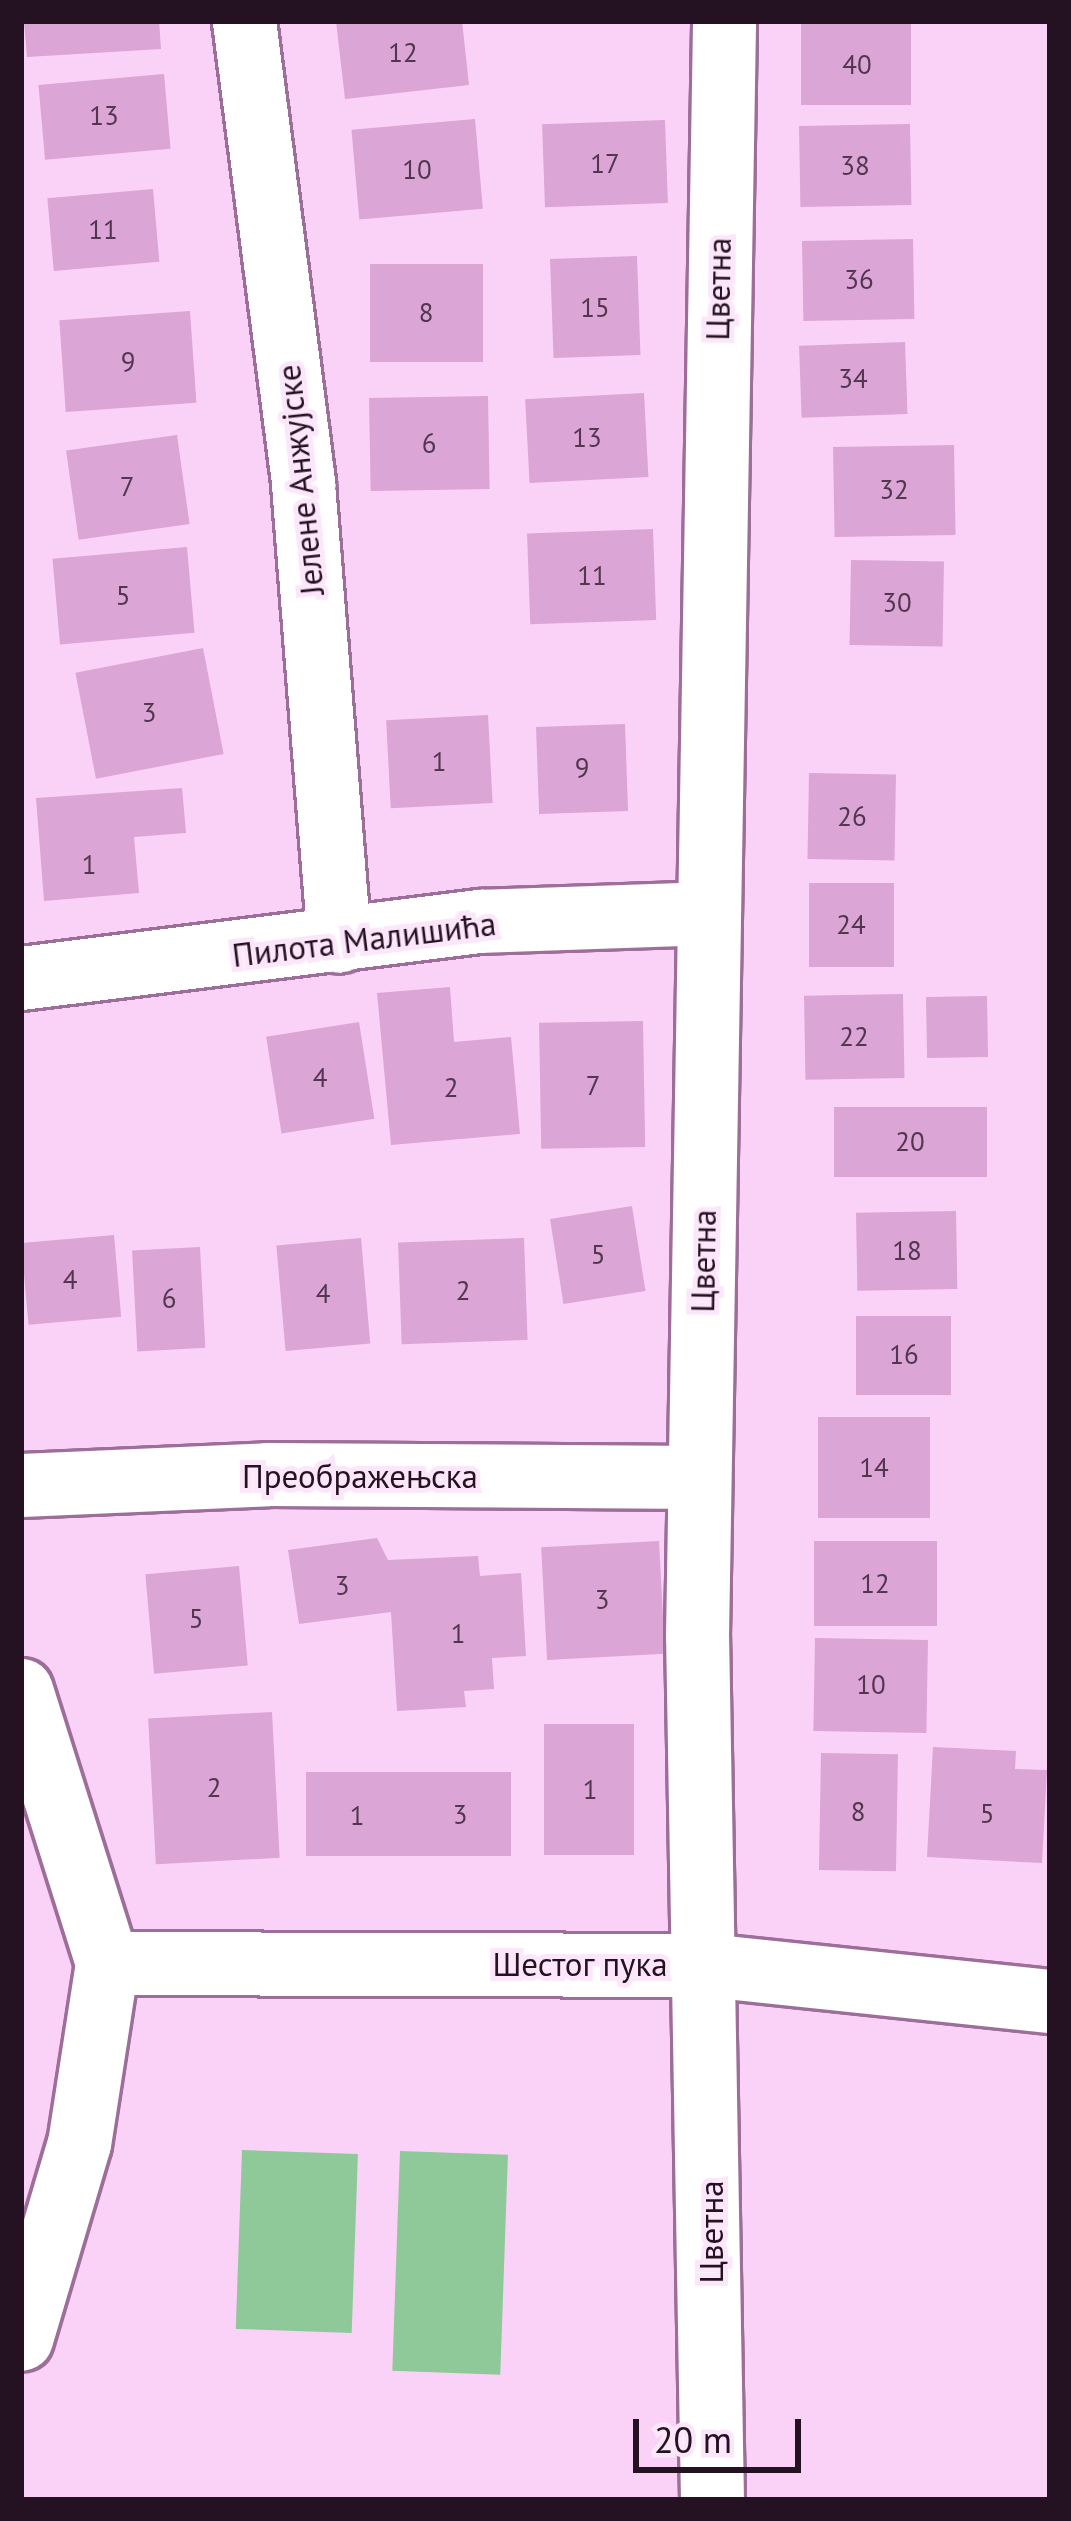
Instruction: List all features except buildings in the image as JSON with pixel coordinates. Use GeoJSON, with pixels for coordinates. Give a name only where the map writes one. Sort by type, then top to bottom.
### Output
{"type":"FeatureCollection","features":[{"type":"Feature","properties":{"kind":"street","name":"Јелене Анжујске"},"geometry":{"type":"LineString","coordinates":[[244,21],[303,484],[339,941]]}},
{"type":"Feature","properties":{"kind":"street","name":"Цветна"},"geometry":{"type":"LineString","coordinates":[[712,2500],[699,1477],[724,21]]}},
{"type":"Feature","properties":{"kind":"street","name":"Пилота Малишића"},"geometry":{"type":"LineString","coordinates":[[21,978],[480,921],[708,914]]}},
{"type":"Feature","properties":{"kind":"street","name":"Преображењска"},"geometry":{"type":"LineString","coordinates":[[21,1485],[268,1474],[699,1477]]}},
{"type":"Feature","properties":{"kind":"street"},"geometry":{"type":"LineString","coordinates":[[21,1690],[107,1963],[79,2143],[21,2339]]}},
{"type":"Feature","properties":{"kind":"street","name":"Шестог пука"},"geometry":{"type":"LineString","coordinates":[[107,1963],[706,1965],[1050,2001]]}},
{"type":"Feature","properties":{"kind":"green space"},"geometry":{"type":"Polygon","coordinates":[[[242,2150],[358,2154],[352,2333],[236,2329],[242,2150]]]}},
{"type":"Feature","properties":{"kind":"green space"},"geometry":{"type":"Polygon","coordinates":[[[400,2151],[508,2155],[500,2375],[392,2371],[400,2151]]]}}]}
